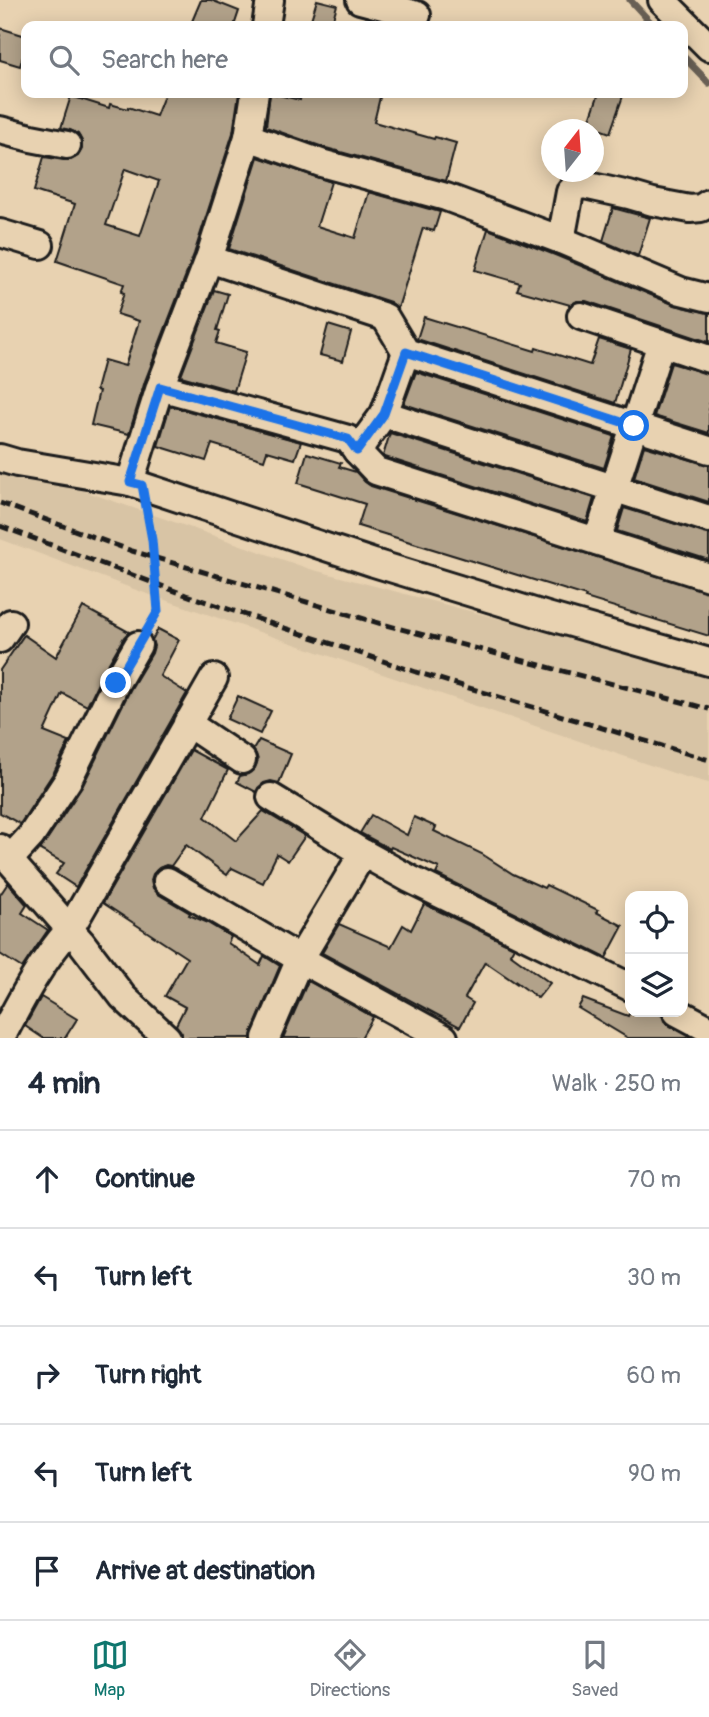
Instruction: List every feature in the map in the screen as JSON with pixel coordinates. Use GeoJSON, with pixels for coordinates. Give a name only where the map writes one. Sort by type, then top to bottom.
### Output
{"type":"FeatureCollection","features":[{"type":"Feature","properties":{"kind":"street"},"geometry":{"type":"LineString","coordinates":[[267,21],[270,0]]}},
{"type":"Feature","properties":{"kind":"street"},"geometry":{"type":"LineString","coordinates":[[360,0],[417,15]]}},
{"type":"Feature","properties":{"kind":"street"},"geometry":{"type":"LineString","coordinates":[[663,0],[684,21]]}},
{"type":"Feature","properties":{"kind":"street"},"geometry":{"type":"LineString","coordinates":[[688,26],[709,47]]}},
{"type":"Feature","properties":{"kind":"street"},"geometry":{"type":"LineString","coordinates":[[136,484],[160,387],[209,259],[248,137],[254,98]]}},
{"type":"Feature","properties":{"kind":"street"},"geometry":{"type":"LineString","coordinates":[[0,130],[67,145]]}},
{"type":"Feature","properties":{"kind":"street"},"geometry":{"type":"LineString","coordinates":[[248,137],[321,163],[446,197],[561,240],[681,291],[709,298]]}},
{"type":"Feature","properties":{"kind":"street"},"geometry":{"type":"LineString","coordinates":[[561,240],[570,192],[575,187],[584,185],[690,209],[701,208],[709,203]]}},
{"type":"Feature","properties":{"kind":"street"},"geometry":{"type":"LineString","coordinates":[[0,233],[40,245]]}},
{"type":"Feature","properties":{"kind":"street"},"geometry":{"type":"LineString","coordinates":[[209,259],[385,317],[406,352],[709,450]]}},
{"type":"Feature","properties":{"kind":"street"},"geometry":{"type":"LineString","coordinates":[[581,316],[709,359]]}},
{"type":"Feature","properties":{"kind":"street"},"geometry":{"type":"LineString","coordinates":[[597,541],[661,343]]}},
{"type":"Feature","properties":{"kind":"street"},"geometry":{"type":"LineString","coordinates":[[357,451],[384,414],[406,352]]}},
{"type":"Feature","properties":{"kind":"street"},"geometry":{"type":"LineString","coordinates":[[160,387],[348,439],[376,471],[709,577]]}},
{"type":"Feature","properties":{"kind":"street"},"geometry":{"type":"LineString","coordinates":[[384,414],[709,519]]}},
{"type":"Feature","properties":{"kind":"street"},"geometry":{"type":"LineString","coordinates":[[0,458],[136,484],[374,563],[709,662]]}},
{"type":"Feature","properties":{"kind":"street"},"geometry":{"type":"LineString","coordinates":[[138,645],[68,780],[31,836],[5,854],[70,929],[123,997],[167,1038]]}},
{"type":"Feature","properties":{"kind":"street"},"geometry":{"type":"LineString","coordinates":[[1,1038],[50,954],[70,929],[214,678]]}},
{"type":"Feature","properties":{"kind":"street"},"geometry":{"type":"LineString","coordinates":[[187,723],[242,760]]}},
{"type":"Feature","properties":{"kind":"street"},"geometry":{"type":"LineString","coordinates":[[271,797],[410,879],[625,985]]}},
{"type":"Feature","properties":{"kind":"street"},"geometry":{"type":"LineString","coordinates":[[265,1038],[300,959],[362,853]]}},
{"type":"Feature","properties":{"kind":"street"},"geometry":{"type":"LineString","coordinates":[[167,881],[300,959],[444,1038]]}},
{"type":"Feature","properties":{"kind":"street"},"geometry":{"type":"LineString","coordinates":[[686,1017],[709,1029]]}},
{"type":"Feature","properties":{"kind":"path"},"geometry":{"type":"LineString","coordinates":[[136,484],[152,540],[158,611],[138,645]]}},
{"type":"Feature","properties":{"kind":"shaded area"},"geometry":{"type":"Polygon","coordinates":[[[0,462],[310,569],[709,674],[709,783],[139,591],[0,539],[0,462]]]}},
{"type":"Feature","properties":{"kind":"building"},"geometry":{"type":"Polygon","coordinates":[[[201,0],[211,0],[239,11],[236,21],[192,21],[201,0]]]}},
{"type":"Feature","properties":{"kind":"building"},"geometry":{"type":"Polygon","coordinates":[[[317,0],[337,5],[332,21],[311,21],[317,0]]]}},
{"type":"Feature","properties":{"kind":"building"},"geometry":{"type":"Polygon","coordinates":[[[0,28],[21,34],[20,66],[0,60],[0,28]]]}},
{"type":"Feature","properties":{"kind":"building"},"geometry":{"type":"Polygon","coordinates":[[[70,98],[109,108],[110,104],[156,116],[163,98],[238,98],[233,133],[194,254],[145,381],[129,434],[91,425],[104,360],[125,366],[139,321],[117,314],[124,284],[57,261],[75,204],[34,191],[44,157],[71,160],[78,156],[82,149],[78,134],[61,128],[70,98]],[[125,169],[106,225],[140,236],[159,181],[125,169]]]}},
{"type":"Feature","properties":{"kind":"building"},"geometry":{"type":"Polygon","coordinates":[[[269,98],[380,98],[374,122],[456,143],[446,181],[326,148],[266,127],[269,98]]]}},
{"type":"Feature","properties":{"kind":"building"},"geometry":{"type":"Polygon","coordinates":[[[597,98],[622,98],[610,133],[604,131],[604,119],[590,119],[597,98]]]}},
{"type":"Feature","properties":{"kind":"building"},"geometry":{"type":"Polygon","coordinates":[[[258,157],[331,182],[317,226],[355,238],[369,192],[440,212],[434,231],[423,228],[398,308],[390,302],[229,249],[258,157]]]}},
{"type":"Feature","properties":{"kind":"building"},"geometry":{"type":"Polygon","coordinates":[[[613,208],[650,218],[638,256],[603,241],[613,208]]]}},
{"type":"Feature","properties":{"kind":"building"},"geometry":{"type":"Polygon","coordinates":[[[488,229],[675,305],[709,313],[709,342],[586,301],[577,301],[570,305],[517,290],[520,283],[475,270],[488,229]]]}},
{"type":"Feature","properties":{"kind":"building"},"geometry":{"type":"Polygon","coordinates":[[[214,290],[228,294],[217,330],[220,331],[216,343],[246,352],[234,391],[181,376],[214,290]]]}},
{"type":"Feature","properties":{"kind":"building"},"geometry":{"type":"Polygon","coordinates":[[[424,317],[590,365],[599,339],[631,349],[615,403],[417,339],[424,317]]]}},
{"type":"Feature","properties":{"kind":"building"},"geometry":{"type":"Polygon","coordinates":[[[328,325],[351,332],[343,361],[320,355],[328,325]]]}},
{"type":"Feature","properties":{"kind":"building"},"geometry":{"type":"Polygon","coordinates":[[[671,363],[709,374],[709,433],[654,416],[671,363]]]}},
{"type":"Feature","properties":{"kind":"building"},"geometry":{"type":"Polygon","coordinates":[[[416,372],[614,436],[604,468],[404,404],[416,372]]]}},
{"type":"Feature","properties":{"kind":"building"},"geometry":{"type":"Polygon","coordinates":[[[170,406],[301,442],[295,459],[267,451],[264,460],[212,444],[206,461],[158,446],[170,406]]]}},
{"type":"Feature","properties":{"kind":"building"},"geometry":{"type":"Polygon","coordinates":[[[390,433],[594,498],[587,522],[385,457],[383,456],[390,433]]]}},
{"type":"Feature","properties":{"kind":"building"},"geometry":{"type":"Polygon","coordinates":[[[644,446],[709,465],[709,502],[634,478],[644,446]]]}},
{"type":"Feature","properties":{"kind":"building"},"geometry":{"type":"Polygon","coordinates":[[[307,453],[341,463],[339,467],[356,472],[371,486],[709,592],[709,636],[358,526],[365,504],[298,483],[307,453]]]}},
{"type":"Feature","properties":{"kind":"building"},"geometry":{"type":"Polygon","coordinates":[[[624,508],[709,534],[709,560],[617,531],[624,508]]]}},
{"type":"Feature","properties":{"kind":"building"},"geometry":{"type":"Polygon","coordinates":[[[83,607],[129,632],[102,675],[87,706],[62,693],[44,732],[69,742],[54,772],[20,824],[0,813],[0,670],[24,635],[56,657],[83,607]]]}},
{"type":"Feature","properties":{"kind":"building"},"geometry":{"type":"Polygon","coordinates":[[[158,629],[179,640],[160,676],[187,693],[76,887],[56,874],[64,863],[40,850],[82,787],[130,690],[152,653],[152,640],[158,629]]]}},
{"type":"Feature","properties":{"kind":"building"},"geometry":{"type":"Polygon","coordinates":[[[238,696],[271,711],[260,734],[227,719],[238,696]]]}},
{"type":"Feature","properties":{"kind":"building"},"geometry":{"type":"Polygon","coordinates":[[[259,740],[291,754],[279,783],[264,783],[256,792],[237,782],[240,776],[255,768],[258,760],[253,750],[259,740]]]}},
{"type":"Feature","properties":{"kind":"building"},"geometry":{"type":"Polygon","coordinates":[[[191,750],[228,770],[205,817],[236,841],[263,811],[305,836],[288,861],[277,854],[263,883],[232,868],[227,875],[186,845],[171,866],[159,868],[151,880],[158,894],[190,913],[189,915],[231,937],[228,943],[260,965],[264,956],[280,966],[251,1038],[182,1038],[176,1025],[185,1007],[165,996],[187,958],[103,903],[191,750]]]}},
{"type":"Feature","properties":{"kind":"building"},"geometry":{"type":"Polygon","coordinates":[[[371,815],[407,835],[414,817],[436,827],[434,831],[482,854],[513,874],[544,888],[546,885],[598,910],[596,912],[623,926],[606,958],[436,874],[439,868],[391,847],[390,849],[360,833],[371,815]]]}},
{"type":"Feature","properties":{"kind":"building"},"geometry":{"type":"Polygon","coordinates":[[[8,883],[27,905],[22,913],[48,930],[22,968],[0,954],[0,895],[8,883]]]}},
{"type":"Feature","properties":{"kind":"building"},"geometry":{"type":"Polygon","coordinates":[[[424,904],[514,947],[510,954],[550,983],[538,998],[485,962],[465,998],[473,1003],[460,1027],[322,953],[339,924],[391,947],[403,925],[411,930],[424,904]]]}},
{"type":"Feature","properties":{"kind":"building"},"geometry":{"type":"Polygon","coordinates":[[[308,981],[373,1017],[361,1038],[283,1038],[308,981]]]}},
{"type":"Feature","properties":{"kind":"building"},"geometry":{"type":"Polygon","coordinates":[[[41,997],[77,1019],[65,1038],[43,1038],[25,1026],[41,997]]]}},
{"type":"Feature","properties":{"kind":"building"},"geometry":{"type":"Polygon","coordinates":[[[583,999],[625,1017],[663,1017],[670,1026],[692,1038],[628,1038],[578,1008],[583,999]]]}},
{"type":"Feature","properties":{"kind":"waterway"},"geometry":{"type":"LineString","coordinates":[[630,0],[649,21]]}},
{"type":"Feature","properties":{"kind":"waterway"},"geometry":{"type":"LineString","coordinates":[[688,61],[709,83]]}},
{"type":"Feature","properties":{"kind":"railway"},"geometry":{"type":"LineString","coordinates":[[0,503],[132,551],[382,624],[709,709]]}},
{"type":"Feature","properties":{"kind":"railway"},"geometry":{"type":"LineString","coordinates":[[0,526],[186,595],[416,672],[709,760]]}},
{"type":"Feature","properties":{"kind":"route"},"geometry":{"type":"LineString","coordinates":[[116,683],[158,611],[152,540],[142,485],[130,482],[160,387],[348,439],[357,451],[384,414],[406,352],[634,426]]}}]}
